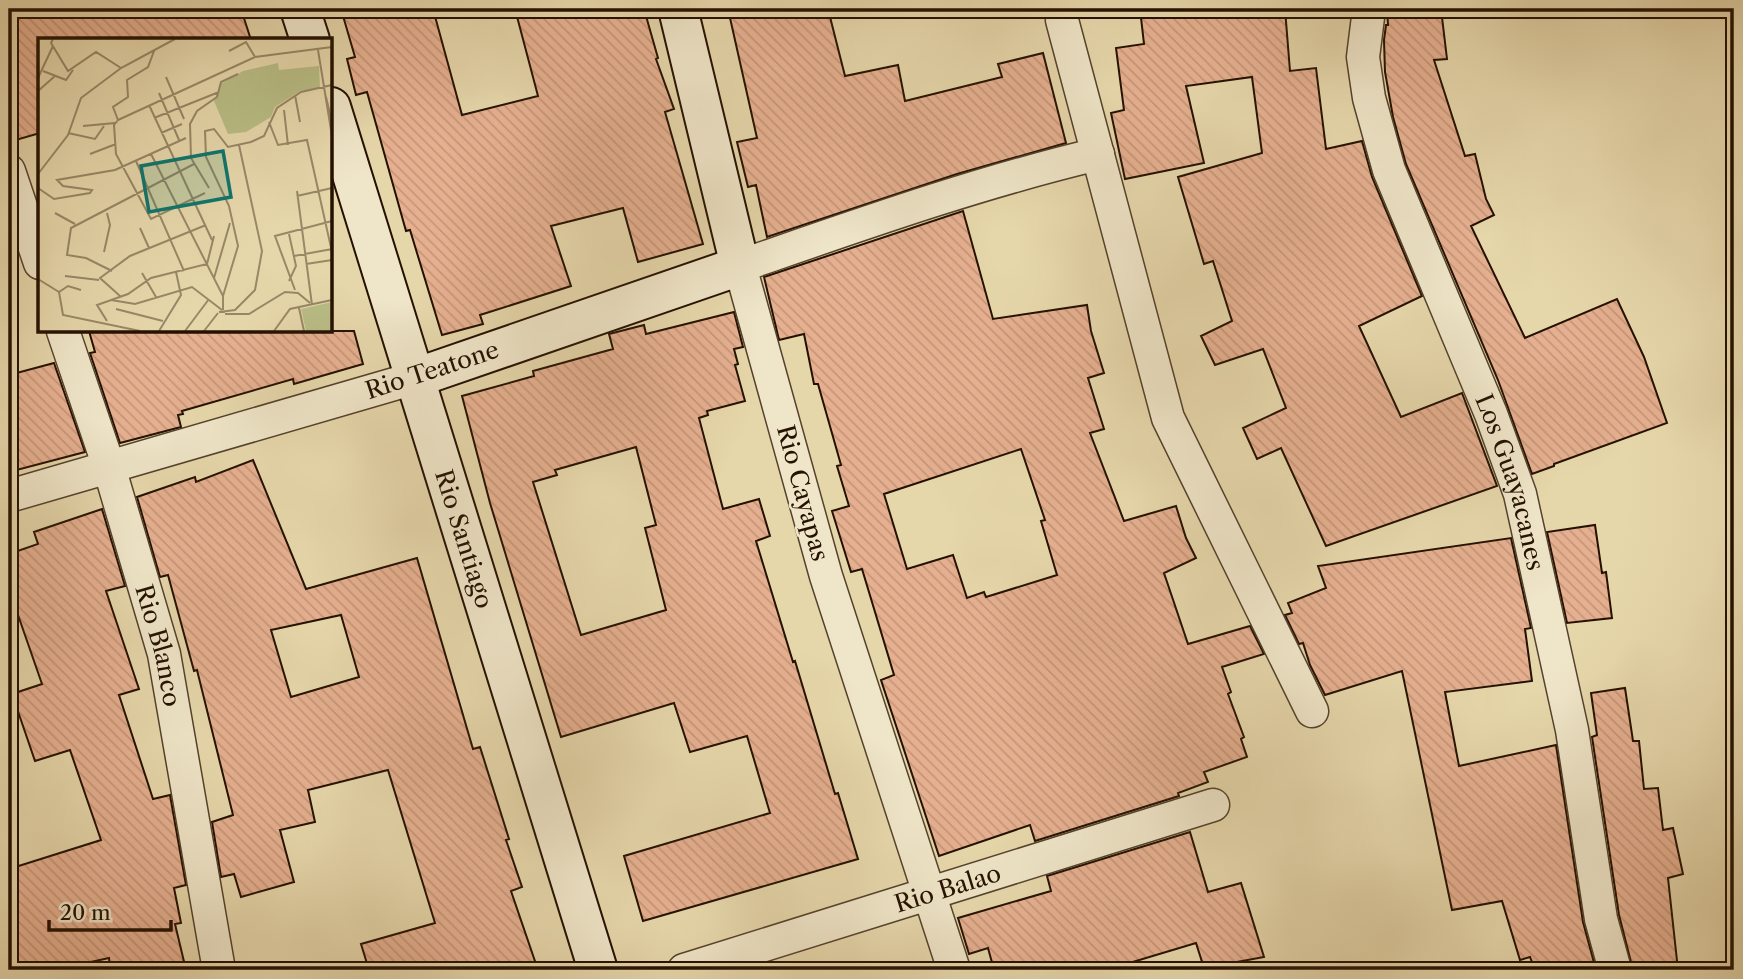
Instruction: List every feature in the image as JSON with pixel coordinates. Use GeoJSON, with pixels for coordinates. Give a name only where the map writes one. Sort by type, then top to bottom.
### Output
{"type":"FeatureCollection","features":[{"type":"Feature","properties":{"kind":"street"},"geometry":{"type":"LineString","coordinates":[[300,9],[309,38]]}},
{"type":"Feature","properties":{"kind":"street","name":"Rio Cayapas"},"geometry":{"type":"LineString","coordinates":[[678,9],[740,266],[826,576],[954,970]]}},
{"type":"Feature","properties":{"kind":"street"},"geometry":{"type":"LineString","coordinates":[[1062,9],[1062,20],[1168,418],[1312,711]]}},
{"type":"Feature","properties":{"kind":"street","name":"Los Guayacanes"},"geometry":{"type":"LineString","coordinates":[[1368,9],[1363,57],[1369,98],[1389,170],[1491,414],[1520,494],[1572,730],[1601,919],[1615,970]]}},
{"type":"Feature","properties":{"kind":"street","name":"Rio Santiago"},"geometry":{"type":"LineString","coordinates":[[332,110],[598,970]]}},
{"type":"Feature","properties":{"kind":"street","name":"Rio Teatone"},"geometry":{"type":"LineString","coordinates":[[9,496],[415,377],[850,228],[1026,172],[1098,155]]}},
{"type":"Feature","properties":{"kind":"street"},"geometry":{"type":"LineString","coordinates":[[9,171],[38,257]]}},
{"type":"Feature","properties":{"kind":"street","name":"Rio Blanco"},"geometry":{"type":"LineString","coordinates":[[63,332],[109,467],[164,654],[219,970]]}},
{"type":"Feature","properties":{"kind":"street","name":"Rio Balao"},"geometry":{"type":"LineString","coordinates":[[684,970],[1213,804]]}},
{"type":"Feature","properties":{"kind":"building"},"geometry":{"type":"Polygon","coordinates":[[[9,9],[241,9],[250,38],[38,38],[38,134],[9,142],[9,9]]]}},
{"type":"Feature","properties":{"kind":"building"},"geometry":{"type":"Polygon","coordinates":[[[341,9],[433,9],[462,115],[538,96],[515,9],[644,9],[658,58],[656,59],[674,109],[665,112],[703,244],[638,262],[623,208],[551,226],[571,286],[480,315],[483,324],[442,335],[410,230],[406,231],[367,92],[356,95],[347,59],[355,57],[341,9]]]}},
{"type":"Feature","properties":{"kind":"building"},"geometry":{"type":"Polygon","coordinates":[[[728,9],[828,9],[845,76],[898,65],[905,101],[1002,77],[998,64],[1043,53],[1066,143],[957,174],[767,237],[756,185],[748,187],[737,142],[757,138],[728,9]]]}},
{"type":"Feature","properties":{"kind":"building"},"geometry":{"type":"Polygon","coordinates":[[[1140,9],[1285,9],[1290,71],[1316,68],[1326,149],[1362,141],[1372,177],[1422,296],[1359,326],[1401,417],[1462,393],[1497,486],[1326,546],[1281,448],[1257,459],[1243,428],[1286,408],[1263,349],[1215,365],[1201,336],[1232,321],[1213,261],[1204,264],[1178,177],[1262,153],[1252,77],[1186,86],[1204,163],[1125,179],[1111,113],[1124,110],[1116,48],[1144,44],[1140,9]]]}},
{"type":"Feature","properties":{"kind":"building"},"geometry":{"type":"Polygon","coordinates":[[[1387,9],[1441,9],[1447,59],[1434,60],[1465,156],[1475,154],[1486,199],[1494,215],[1471,226],[1525,338],[1617,299],[1644,357],[1667,423],[1532,474],[1498,380],[1406,164],[1393,117],[1385,72],[1387,9]]]}},
{"type":"Feature","properties":{"kind":"building"},"geometry":{"type":"Polygon","coordinates":[[[963,211],[993,319],[1087,305],[1091,331],[1104,373],[1088,378],[1104,429],[1090,433],[1124,521],[1176,506],[1186,538],[1196,558],[1164,573],[1188,644],[1250,626],[1264,654],[1222,667],[1231,692],[1228,694],[1244,737],[1241,739],[1247,757],[1204,772],[1208,782],[1178,793],[1179,796],[1035,841],[1030,825],[939,856],[881,680],[894,675],[862,569],[851,572],[832,511],[849,506],[837,466],[841,465],[818,384],[814,384],[804,334],[779,340],[764,277],[963,211]],[[1021,449],[884,494],[907,569],[953,555],[967,598],[984,592],[986,597],[1057,575],[1041,521],[1045,520],[1021,449]]]}},
{"type":"Feature","properties":{"kind":"building"},"geometry":{"type":"Polygon","coordinates":[[[734,312],[743,347],[734,349],[738,364],[735,365],[745,401],[707,411],[708,415],[699,418],[723,509],[759,499],[770,536],[756,541],[858,859],[643,921],[624,856],[770,813],[747,736],[690,752],[674,703],[561,737],[490,503],[462,396],[534,376],[533,371],[613,349],[609,334],[644,325],[646,334],[734,312]],[[636,447],[555,470],[557,475],[533,482],[581,635],[666,610],[645,528],[656,525],[636,447]]]}},
{"type":"Feature","properties":{"kind":"building"},"geometry":{"type":"Polygon","coordinates":[[[354,331],[363,364],[294,384],[293,379],[182,411],[183,414],[178,415],[181,427],[120,443],[90,353],[95,352],[89,332],[354,331]]]}},
{"type":"Feature","properties":{"kind":"building"},"geometry":{"type":"Polygon","coordinates":[[[54,363],[85,452],[9,472],[9,375],[54,363]]]}},
{"type":"Feature","properties":{"kind":"building"},"geometry":{"type":"Polygon","coordinates":[[[253,460],[306,589],[417,558],[473,749],[480,747],[509,839],[506,840],[522,887],[511,891],[538,970],[369,970],[361,944],[435,923],[388,770],[308,790],[315,822],[280,830],[294,882],[241,897],[234,874],[221,877],[212,822],[233,815],[197,670],[194,671],[168,575],[160,577],[137,497],[195,477],[196,482],[253,460]],[[341,615],[271,630],[291,697],[359,677],[341,615]]]}},
{"type":"Feature","properties":{"kind":"building"},"geometry":{"type":"Polygon","coordinates":[[[102,509],[125,586],[106,591],[139,689],[119,695],[153,799],[170,795],[186,885],[174,888],[181,923],[175,924],[186,970],[110,970],[109,958],[54,970],[9,970],[9,869],[101,840],[70,750],[35,761],[12,694],[42,684],[9,589],[9,554],[38,544],[34,532],[102,509]]]}},
{"type":"Feature","properties":{"kind":"building"},"geometry":{"type":"Polygon","coordinates":[[[1595,525],[1602,573],[1606,572],[1612,618],[1567,623],[1547,532],[1595,525]]]}},
{"type":"Feature","properties":{"kind":"building"},"geometry":{"type":"Polygon","coordinates":[[[1511,538],[1531,628],[1525,629],[1532,681],[1445,692],[1459,766],[1556,745],[1583,922],[1596,970],[1535,970],[1530,957],[1520,960],[1502,901],[1452,910],[1402,671],[1325,695],[1310,665],[1303,643],[1299,644],[1285,615],[1292,613],[1288,603],[1326,588],[1318,566],[1511,538]]]}},
{"type":"Feature","properties":{"kind":"building"},"geometry":{"type":"Polygon","coordinates":[[[1625,688],[1633,741],[1639,741],[1644,789],[1658,788],[1663,830],[1673,828],[1683,874],[1668,878],[1678,970],[1633,970],[1619,915],[1592,737],[1597,735],[1591,693],[1625,688]]]}},
{"type":"Feature","properties":{"kind":"building"},"geometry":{"type":"Polygon","coordinates":[[[1190,832],[1208,892],[1241,883],[1264,957],[1204,968],[1196,943],[1106,970],[994,970],[988,948],[969,954],[958,918],[1051,891],[1047,876],[1190,832]]]}}]}
